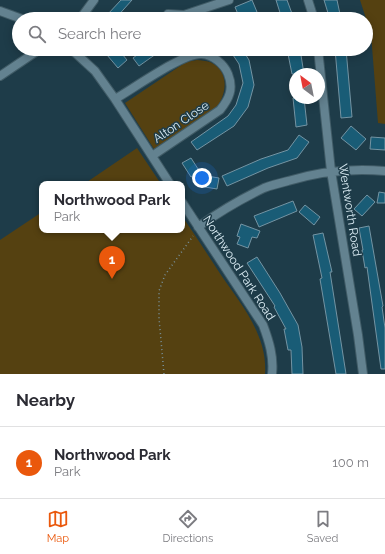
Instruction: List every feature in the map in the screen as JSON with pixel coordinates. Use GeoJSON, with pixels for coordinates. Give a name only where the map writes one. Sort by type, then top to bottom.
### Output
{"type":"FeatureCollection","features":[{"type":"Feature","properties":{"kind":"street"},"geometry":{"type":"LineString","coordinates":[[85,12],[94,0]]}},
{"type":"Feature","properties":{"kind":"street"},"geometry":{"type":"LineString","coordinates":[[197,12],[229,0]]}},
{"type":"Feature","properties":{"kind":"street"},"geometry":{"type":"LineString","coordinates":[[308,0],[312,12]]}},
{"type":"Feature","properties":{"kind":"street"},"geometry":{"type":"LineString","coordinates":[[0,11],[12,15]]}},
{"type":"Feature","properties":{"kind":"street"},"geometry":{"type":"LineString","coordinates":[[0,76],[30,56]]}},
{"type":"Feature","properties":{"kind":"street"},"geometry":{"type":"LineString","coordinates":[[79,56],[95,70],[116,99],[168,181]]}},
{"type":"Feature","properties":{"kind":"street","name":"Alton Close"},"geometry":{"type":"LineString","coordinates":[[116,99],[182,56]]}},
{"type":"Feature","properties":{"kind":"street","name":"Alton Close"},"geometry":{"type":"LineString","coordinates":[[152,156],[213,116],[227,101],[230,89],[230,78],[225,68],[214,58],[208,56]]}},
{"type":"Feature","properties":{"kind":"street","name":"Wentworth Road"},"geometry":{"type":"LineString","coordinates":[[319,56],[332,171],[363,374]]}},
{"type":"Feature","properties":{"kind":"street"},"geometry":{"type":"LineString","coordinates":[[198,227],[220,212],[266,187],[309,175],[332,171],[385,171]]}},
{"type":"Feature","properties":{"kind":"street","name":"Northwood Park Road"},"geometry":{"type":"LineString","coordinates":[[185,207],[264,326],[270,346],[273,364],[272,374]]}},
{"type":"Feature","properties":{"kind":"path"},"geometry":{"type":"LineString","coordinates":[[161,341],[164,374],[164,367],[159,318],[159,291],[164,275],[188,245],[198,227]]}},
{"type":"Feature","properties":{"kind":"shaded area"},"geometry":{"type":"Polygon","coordinates":[[[360,0],[385,0],[385,124],[378,123],[373,56],[373,12],[364,12],[360,0]]]}},
{"type":"Feature","properties":{"kind":"shaded area"},"geometry":{"type":"Polygon","coordinates":[[[197,60],[210,62],[221,71],[225,83],[223,96],[216,108],[154,149],[125,103],[186,62],[197,60]]]}},
{"type":"Feature","properties":{"kind":"shaded area"},"geometry":{"type":"Polygon","coordinates":[[[137,148],[159,181],[88,181],[137,148]]]}},
{"type":"Feature","properties":{"kind":"shaded area"},"geometry":{"type":"Polygon","coordinates":[[[39,214],[39,233],[185,233],[185,221],[252,321],[262,347],[265,360],[265,374],[0,374],[0,240],[39,214]]]}},
{"type":"Feature","properties":{"kind":"building"},"geometry":{"type":"Polygon","coordinates":[[[121,0],[132,0],[121,12],[110,12],[121,0]]]}},
{"type":"Feature","properties":{"kind":"building"},"geometry":{"type":"Polygon","coordinates":[[[252,0],[257,12],[237,12],[235,7],[252,0]]]}},
{"type":"Feature","properties":{"kind":"building"},"geometry":{"type":"Polygon","coordinates":[[[276,0],[287,0],[291,12],[280,12],[276,0]]]}},
{"type":"Feature","properties":{"kind":"building"},"geometry":{"type":"Polygon","coordinates":[[[324,0],[337,0],[340,12],[328,12],[324,0]]]}},
{"type":"Feature","properties":{"kind":"building"},"geometry":{"type":"Polygon","coordinates":[[[108,56],[124,56],[127,60],[118,68],[108,56]]]}},
{"type":"Feature","properties":{"kind":"building"},"geometry":{"type":"Polygon","coordinates":[[[136,56],[153,56],[139,66],[133,58],[136,56]]]}},
{"type":"Feature","properties":{"kind":"building"},"geometry":{"type":"Polygon","coordinates":[[[234,56],[246,56],[249,60],[254,85],[248,107],[234,126],[197,150],[191,142],[228,116],[236,105],[243,83],[239,64],[234,56]]]}},
{"type":"Feature","properties":{"kind":"building"},"geometry":{"type":"Polygon","coordinates":[[[288,56],[301,56],[303,68],[291,68],[288,56]]]}},
{"type":"Feature","properties":{"kind":"building"},"geometry":{"type":"Polygon","coordinates":[[[336,56],[347,56],[352,117],[341,118],[336,56]]]}},
{"type":"Feature","properties":{"kind":"building"},"geometry":{"type":"Polygon","coordinates":[[[294,104],[305,104],[307,125],[296,127],[294,104]]]}},
{"type":"Feature","properties":{"kind":"building"},"geometry":{"type":"Polygon","coordinates":[[[351,126],[366,139],[356,150],[341,138],[351,126]]]}},
{"type":"Feature","properties":{"kind":"building"},"geometry":{"type":"Polygon","coordinates":[[[299,135],[309,142],[297,158],[268,168],[227,186],[222,176],[261,159],[288,150],[299,135]]]}},
{"type":"Feature","properties":{"kind":"building"},"geometry":{"type":"Polygon","coordinates":[[[371,137],[385,138],[385,150],[370,149],[371,137]]]}},
{"type":"Feature","properties":{"kind":"building"},"geometry":{"type":"Polygon","coordinates":[[[191,158],[200,172],[191,177],[182,163],[191,158]]]}},
{"type":"Feature","properties":{"kind":"building"},"geometry":{"type":"Polygon","coordinates":[[[201,175],[219,178],[217,189],[199,186],[201,175]]]}},
{"type":"Feature","properties":{"kind":"building"},"geometry":{"type":"Polygon","coordinates":[[[379,192],[385,193],[385,203],[377,203],[379,192]]]}},
{"type":"Feature","properties":{"kind":"building"},"geometry":{"type":"Polygon","coordinates":[[[367,195],[375,202],[362,216],[354,209],[367,195]]]}},
{"type":"Feature","properties":{"kind":"building"},"geometry":{"type":"Polygon","coordinates":[[[293,201],[297,211],[259,227],[254,216],[293,201]]]}},
{"type":"Feature","properties":{"kind":"building"},"geometry":{"type":"Polygon","coordinates":[[[305,205],[320,217],[314,225],[299,212],[305,205]]]}},
{"type":"Feature","properties":{"kind":"building"},"geometry":{"type":"Polygon","coordinates":[[[241,224],[260,231],[257,238],[252,237],[248,248],[237,244],[240,237],[237,236],[241,224]]]}},
{"type":"Feature","properties":{"kind":"building"},"geometry":{"type":"Polygon","coordinates":[[[369,226],[383,306],[385,328],[385,369],[381,369],[367,267],[365,268],[359,228],[369,226]]]}},
{"type":"Feature","properties":{"kind":"building"},"geometry":{"type":"Polygon","coordinates":[[[323,233],[332,272],[330,272],[346,374],[336,374],[320,279],[322,278],[313,235],[323,233]]]}},
{"type":"Feature","properties":{"kind":"building"},"geometry":{"type":"Polygon","coordinates":[[[257,257],[298,325],[302,347],[303,374],[292,374],[291,350],[288,350],[284,329],[286,329],[274,307],[275,306],[247,263],[257,257]]]}},
{"type":"Feature","properties":{"kind":"place","name":"Northwood Park"},"geometry":{"type":"Point","coordinates":[112,279]}}]}
